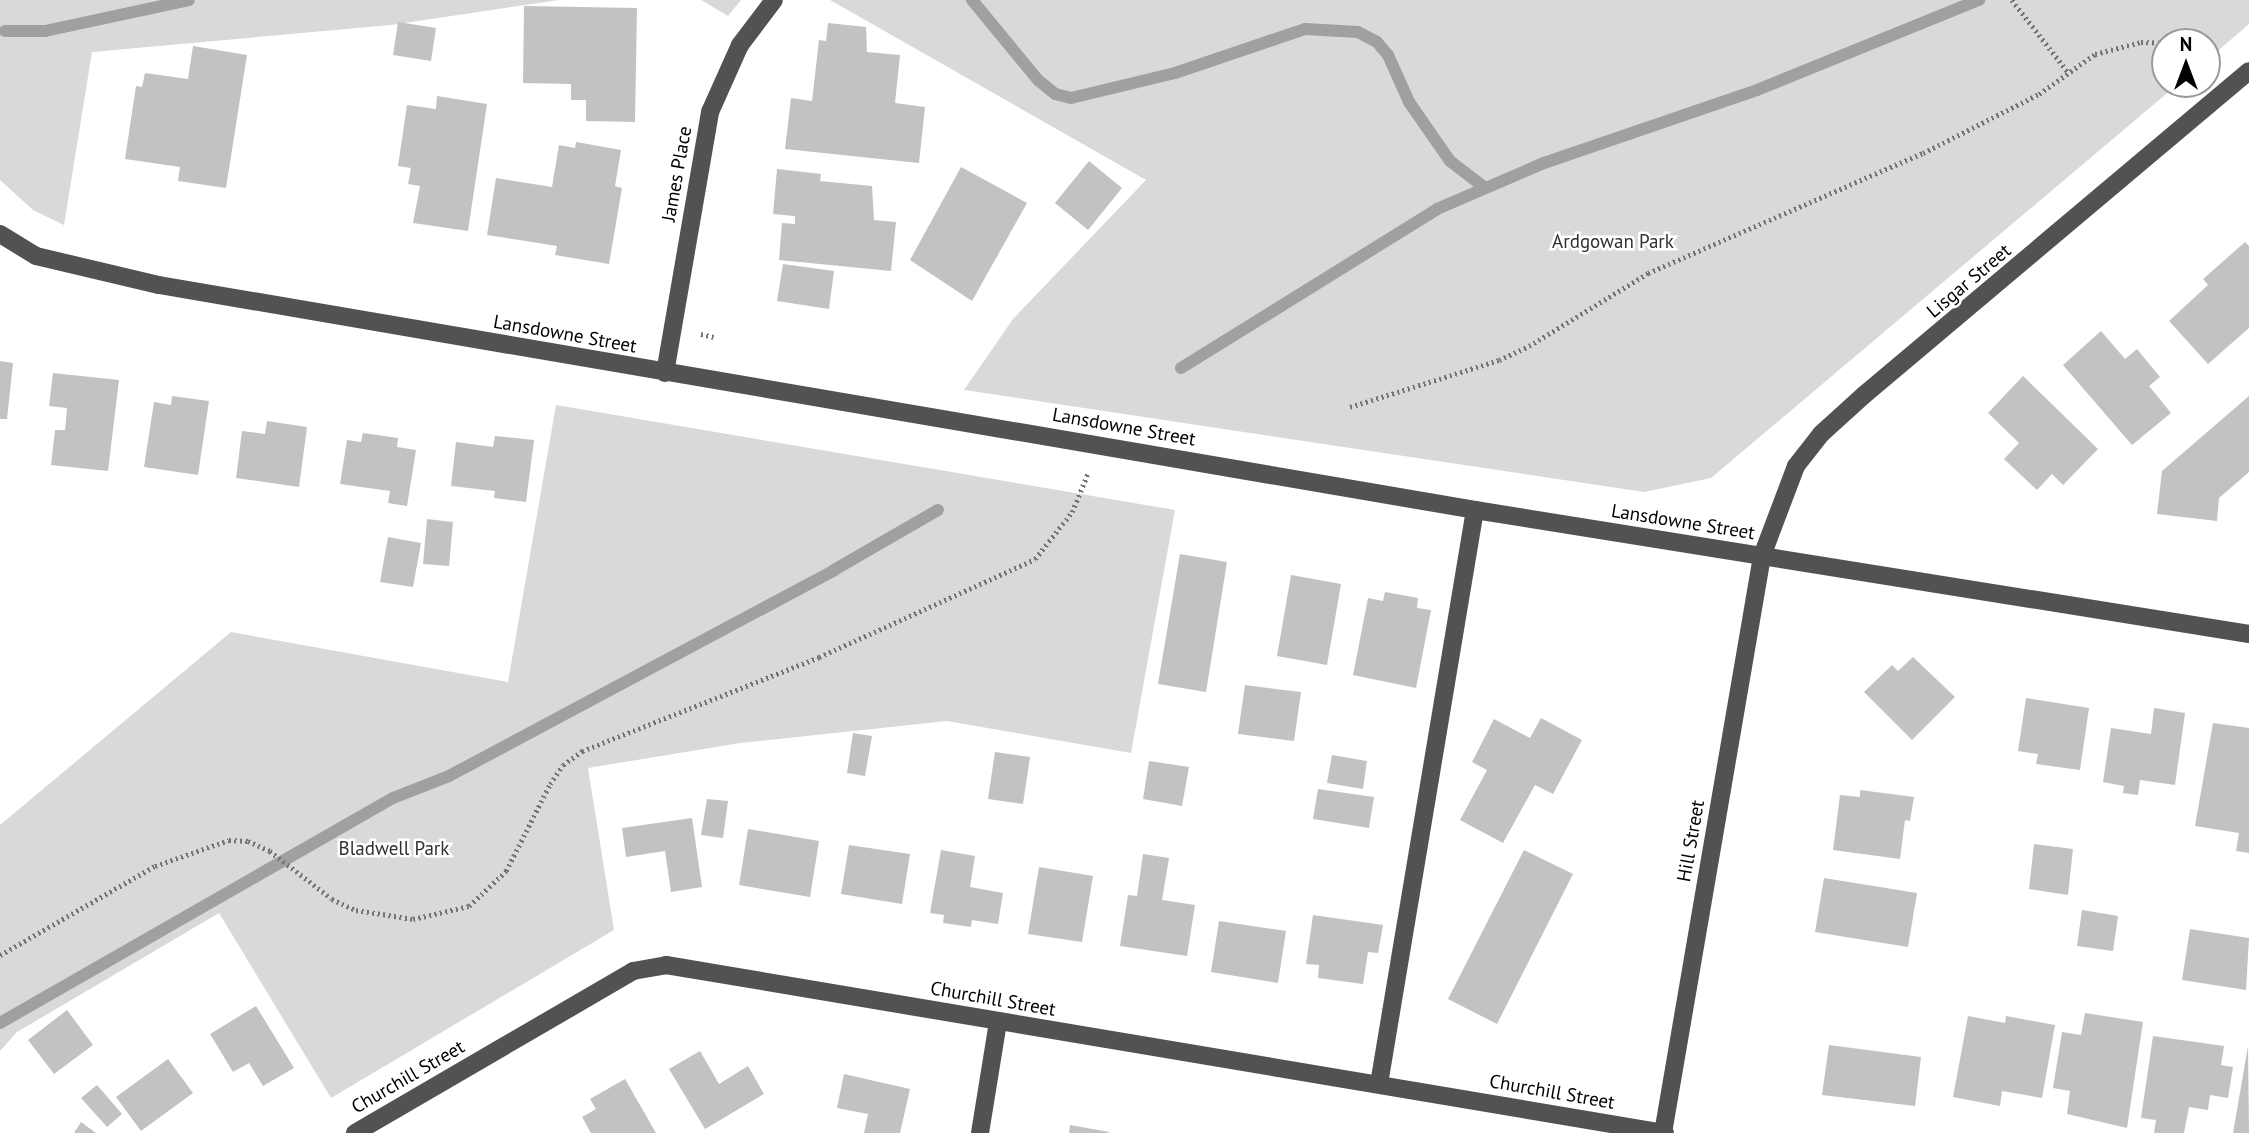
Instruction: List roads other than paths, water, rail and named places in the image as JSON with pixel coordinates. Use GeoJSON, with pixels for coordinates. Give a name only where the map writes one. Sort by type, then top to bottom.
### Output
{"type":"FeatureCollection","features":[{"type":"Feature","properties":{"kind":"street","name":"James Place"},"geometry":{"type":"LineString","coordinates":[[665,373],[710,112],[740,45],[774,0]]}},
{"type":"Feature","properties":{"kind":"street","name":"Lisgar Street"},"geometry":{"type":"LineString","coordinates":[[1762,556],[1786,486],[1821,434],[2249,71]]}},
{"type":"Feature","properties":{"kind":"street","name":"Lansdowne Street"},"geometry":{"type":"LineString","coordinates":[[0,234],[36,256],[87,271],[665,373],[1096,442],[1475,510],[2249,634]]}},
{"type":"Feature","properties":{"kind":"street"},"geometry":{"type":"LineString","coordinates":[[1379,1084],[1475,510]]}},
{"type":"Feature","properties":{"kind":"street","name":"Hill Street"},"geometry":{"type":"LineString","coordinates":[[1663,1133],[1762,556]]}},
{"type":"Feature","properties":{"kind":"street","name":"Churchill Street"},"geometry":{"type":"LineString","coordinates":[[355,1133],[633,971],[666,965],[1663,1133]]}},
{"type":"Feature","properties":{"kind":"street"},"geometry":{"type":"LineString","coordinates":[[980,1133],[998,1022]]}},
{"type":"Feature","properties":{"kind":"waterway"},"geometry":{"type":"LineString","coordinates":[[5,31],[45,31],[189,0]]}},
{"type":"Feature","properties":{"kind":"waterway"},"geometry":{"type":"LineString","coordinates":[[972,0],[1038,80],[1055,94],[1071,98],[1175,73],[1305,29],[1358,32],[1377,42],[1388,55],[1409,102],[1450,161],[1485,188]]}},
{"type":"Feature","properties":{"kind":"waterway"},"geometry":{"type":"LineString","coordinates":[[1181,368],[1437,209],[1544,163],[1757,90],[1979,0]]}},
{"type":"Feature","properties":{"kind":"waterway"},"geometry":{"type":"LineString","coordinates":[[0,1023],[393,798],[449,776],[834,570],[938,510]]}},
{"type":"Feature","properties":{"kind":"park label","name":"Ardgowan Park"},"geometry":{"type":"Point","coordinates":[1613,242]}},
{"type":"Feature","properties":{"kind":"park label","name":"Bladwell Park"},"geometry":{"type":"Point","coordinates":[394,849]}}]}
